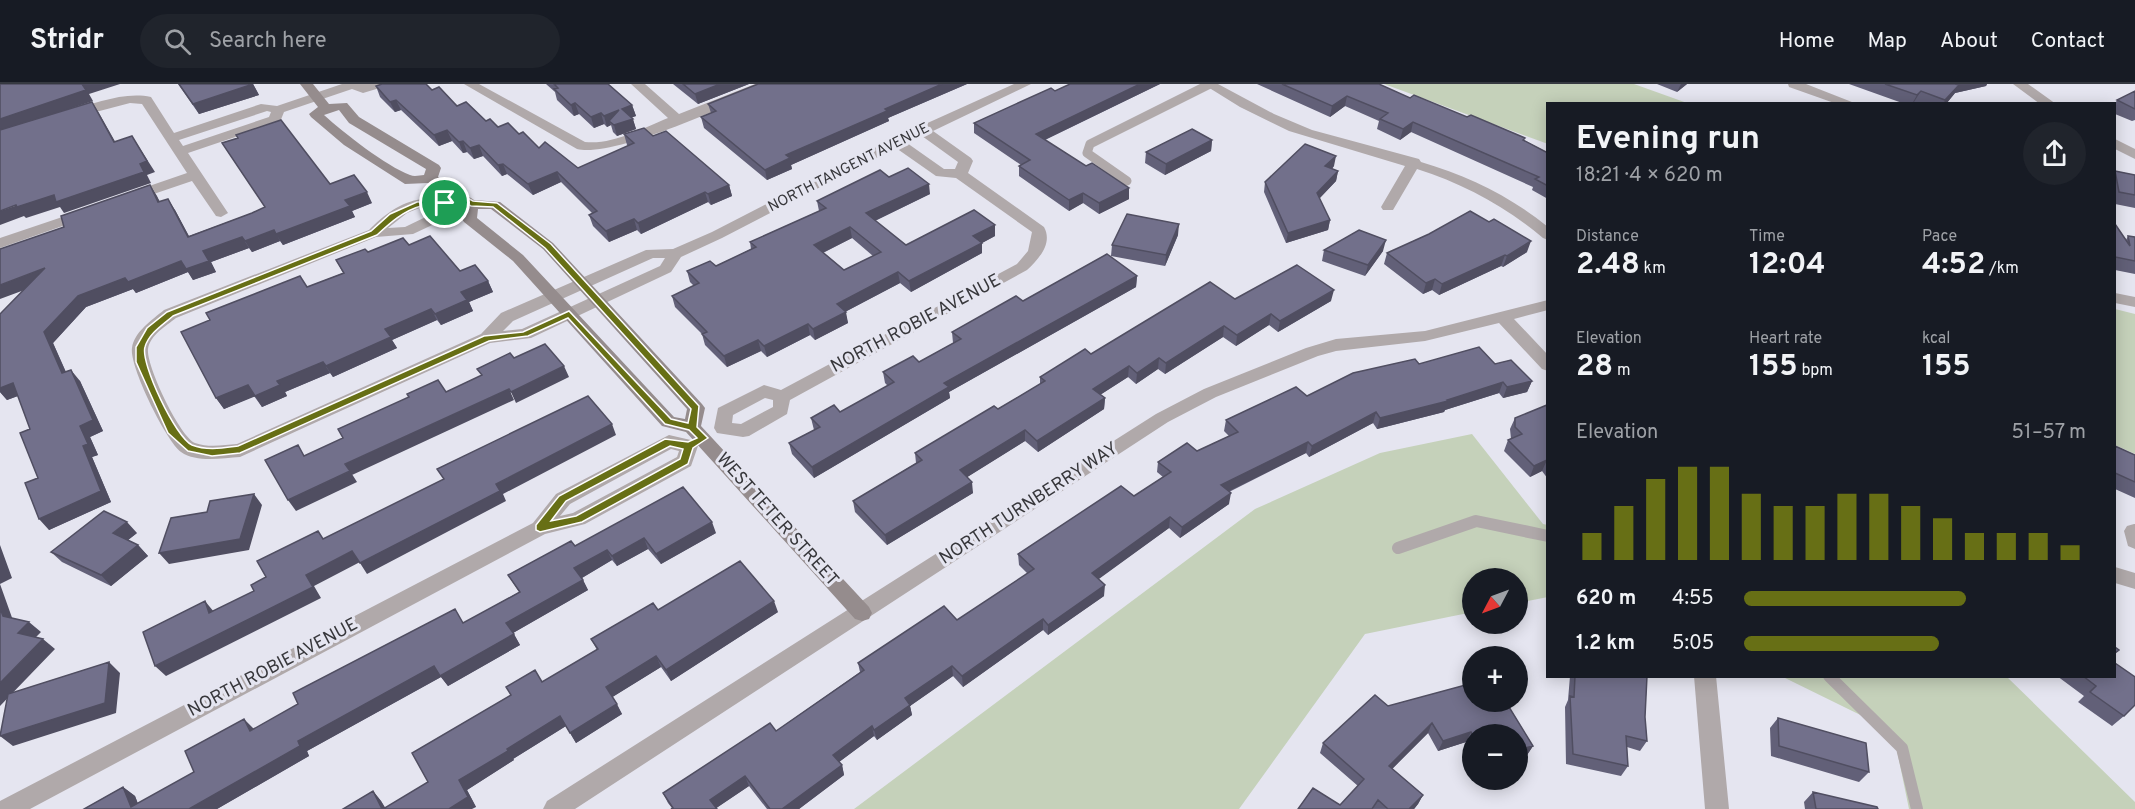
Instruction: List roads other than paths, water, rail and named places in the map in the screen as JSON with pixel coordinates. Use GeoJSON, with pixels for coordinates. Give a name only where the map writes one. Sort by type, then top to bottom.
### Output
{"type":"FeatureCollection","features":[{"type":"Feature","properties":{"kind":"street"},"geometry":{"type":"LineString","coordinates":[[306,84],[322,102],[342,106],[354,120],[434,168],[430,178]]}},
{"type":"Feature","properties":{"kind":"street"},"geometry":{"type":"LineString","coordinates":[[172,138],[266,106],[278,110],[322,102],[352,84],[363,89],[378,84]]}},
{"type":"Feature","properties":{"kind":"street"},"geometry":{"type":"LineString","coordinates":[[470,84],[493,99],[582,146],[603,146],[620,142],[767,84]]}},
{"type":"Feature","properties":{"kind":"street"},"geometry":{"type":"LineString","coordinates":[[637,84],[677,119]]}},
{"type":"Feature","properties":{"kind":"street","name":"NORTH TANGENT AVENUE"},"geometry":{"type":"LineString","coordinates":[[487,338],[507,317],[651,253],[675,254],[717,235],[897,142],[1024,84]]}},
{"type":"Feature","properties":{"kind":"street"},"geometry":{"type":"LineString","coordinates":[[1209,84],[1257,111],[1290,126],[1328,139],[1414,162],[1455,177],[1493,196],[1528,218],[1546,233]]}},
{"type":"Feature","properties":{"kind":"street"},"geometry":{"type":"LineString","coordinates":[[1794,84],[1845,102]]}},
{"type":"Feature","properties":{"kind":"street"},"geometry":{"type":"LineString","coordinates":[[2019,84],[2047,102]]}},
{"type":"Feature","properties":{"kind":"street"},"geometry":{"type":"LineString","coordinates":[[56,120],[130,99],[146,100],[221,213]]}},
{"type":"Feature","properties":{"kind":"street"},"geometry":{"type":"LineString","coordinates":[[322,102],[316,114],[330,129],[355,147],[410,181],[430,178],[458,201],[495,205],[548,246],[696,408],[695,437]]}},
{"type":"Feature","properties":{"kind":"street"},"geometry":{"type":"LineString","coordinates":[[181,151],[275,119],[278,110]]}},
{"type":"Feature","properties":{"kind":"street"},"geometry":{"type":"LineString","coordinates":[[897,142],[941,173],[960,174],[966,161],[922,130]]}},
{"type":"Feature","properties":{"kind":"street"},"geometry":{"type":"LineString","coordinates":[[2116,144],[2134,154]]}},
{"type":"Feature","properties":{"kind":"street"},"geometry":{"type":"LineString","coordinates":[[2116,157],[2134,154]]}},
{"type":"Feature","properties":{"kind":"street"},"geometry":{"type":"LineString","coordinates":[[1388,207],[1414,162]]}},
{"type":"Feature","properties":{"kind":"street","name":"NORTH ROBIE AVENUE"},"geometry":{"type":"LineString","coordinates":[[540,528],[563,499],[669,442],[723,428],[743,431],[781,410],[782,397],[1022,267],[1035,254],[1040,242],[1039,230],[960,174]]}},
{"type":"Feature","properties":{"kind":"street"},"geometry":{"type":"LineString","coordinates":[[119,202],[195,175]]}},
{"type":"Feature","properties":{"kind":"street","name":"NORTH TANGENT AVENUE"},"geometry":{"type":"LineString","coordinates":[[458,201],[420,204],[392,216],[374,233],[170,314],[150,330],[140,347],[141,362],[173,433],[188,448],[212,453],[240,450],[487,338],[525,334],[666,270],[675,254]]}},
{"type":"Feature","properties":{"kind":"street","name":"WEST TETER STREET"},"geometry":{"type":"LineString","coordinates":[[458,201],[469,219],[518,258],[668,422],[695,437],[861,613]]}},
{"type":"Feature","properties":{"kind":"street"},"geometry":{"type":"LineString","coordinates":[[0,243],[98,209]]}},
{"type":"Feature","properties":{"kind":"street"},"geometry":{"type":"LineString","coordinates":[[2116,297],[2135,302]]}},
{"type":"Feature","properties":{"kind":"street","name":"NORTH TURNBERRY WAY"},"geometry":{"type":"LineString","coordinates":[[555,809],[1162,418],[1210,393],[1312,352],[1336,345],[1425,336],[1546,305]]}},
{"type":"Feature","properties":{"kind":"street"},"geometry":{"type":"LineString","coordinates":[[1503,316],[1546,362]]}},
{"type":"Feature","properties":{"kind":"street"},"geometry":{"type":"LineString","coordinates":[[723,428],[724,412],[764,391],[782,397]]}},
{"type":"Feature","properties":{"kind":"street","name":"NORTH ROBIE AVENUE"},"geometry":{"type":"LineString","coordinates":[[7,809],[540,528],[578,519],[685,461],[695,437]]}},
{"type":"Feature","properties":{"kind":"street"},"geometry":{"type":"LineString","coordinates":[[2116,574],[2135,581]]}},
{"type":"Feature","properties":{"kind":"street"},"geometry":{"type":"LineString","coordinates":[[1705,678],[1717,809]]}},
{"type":"Feature","properties":{"kind":"lane"},"geometry":{"type":"LineString","coordinates":[[1127,181],[1087,153],[1090,144],[1209,84]]}},
{"type":"Feature","properties":{"kind":"lane"},"geometry":{"type":"LineString","coordinates":[[1398,548],[1476,521],[1546,536]]}},
{"type":"Feature","properties":{"kind":"lane"},"geometry":{"type":"LineString","coordinates":[[1831,678],[1902,748],[1917,809]]}}]}
